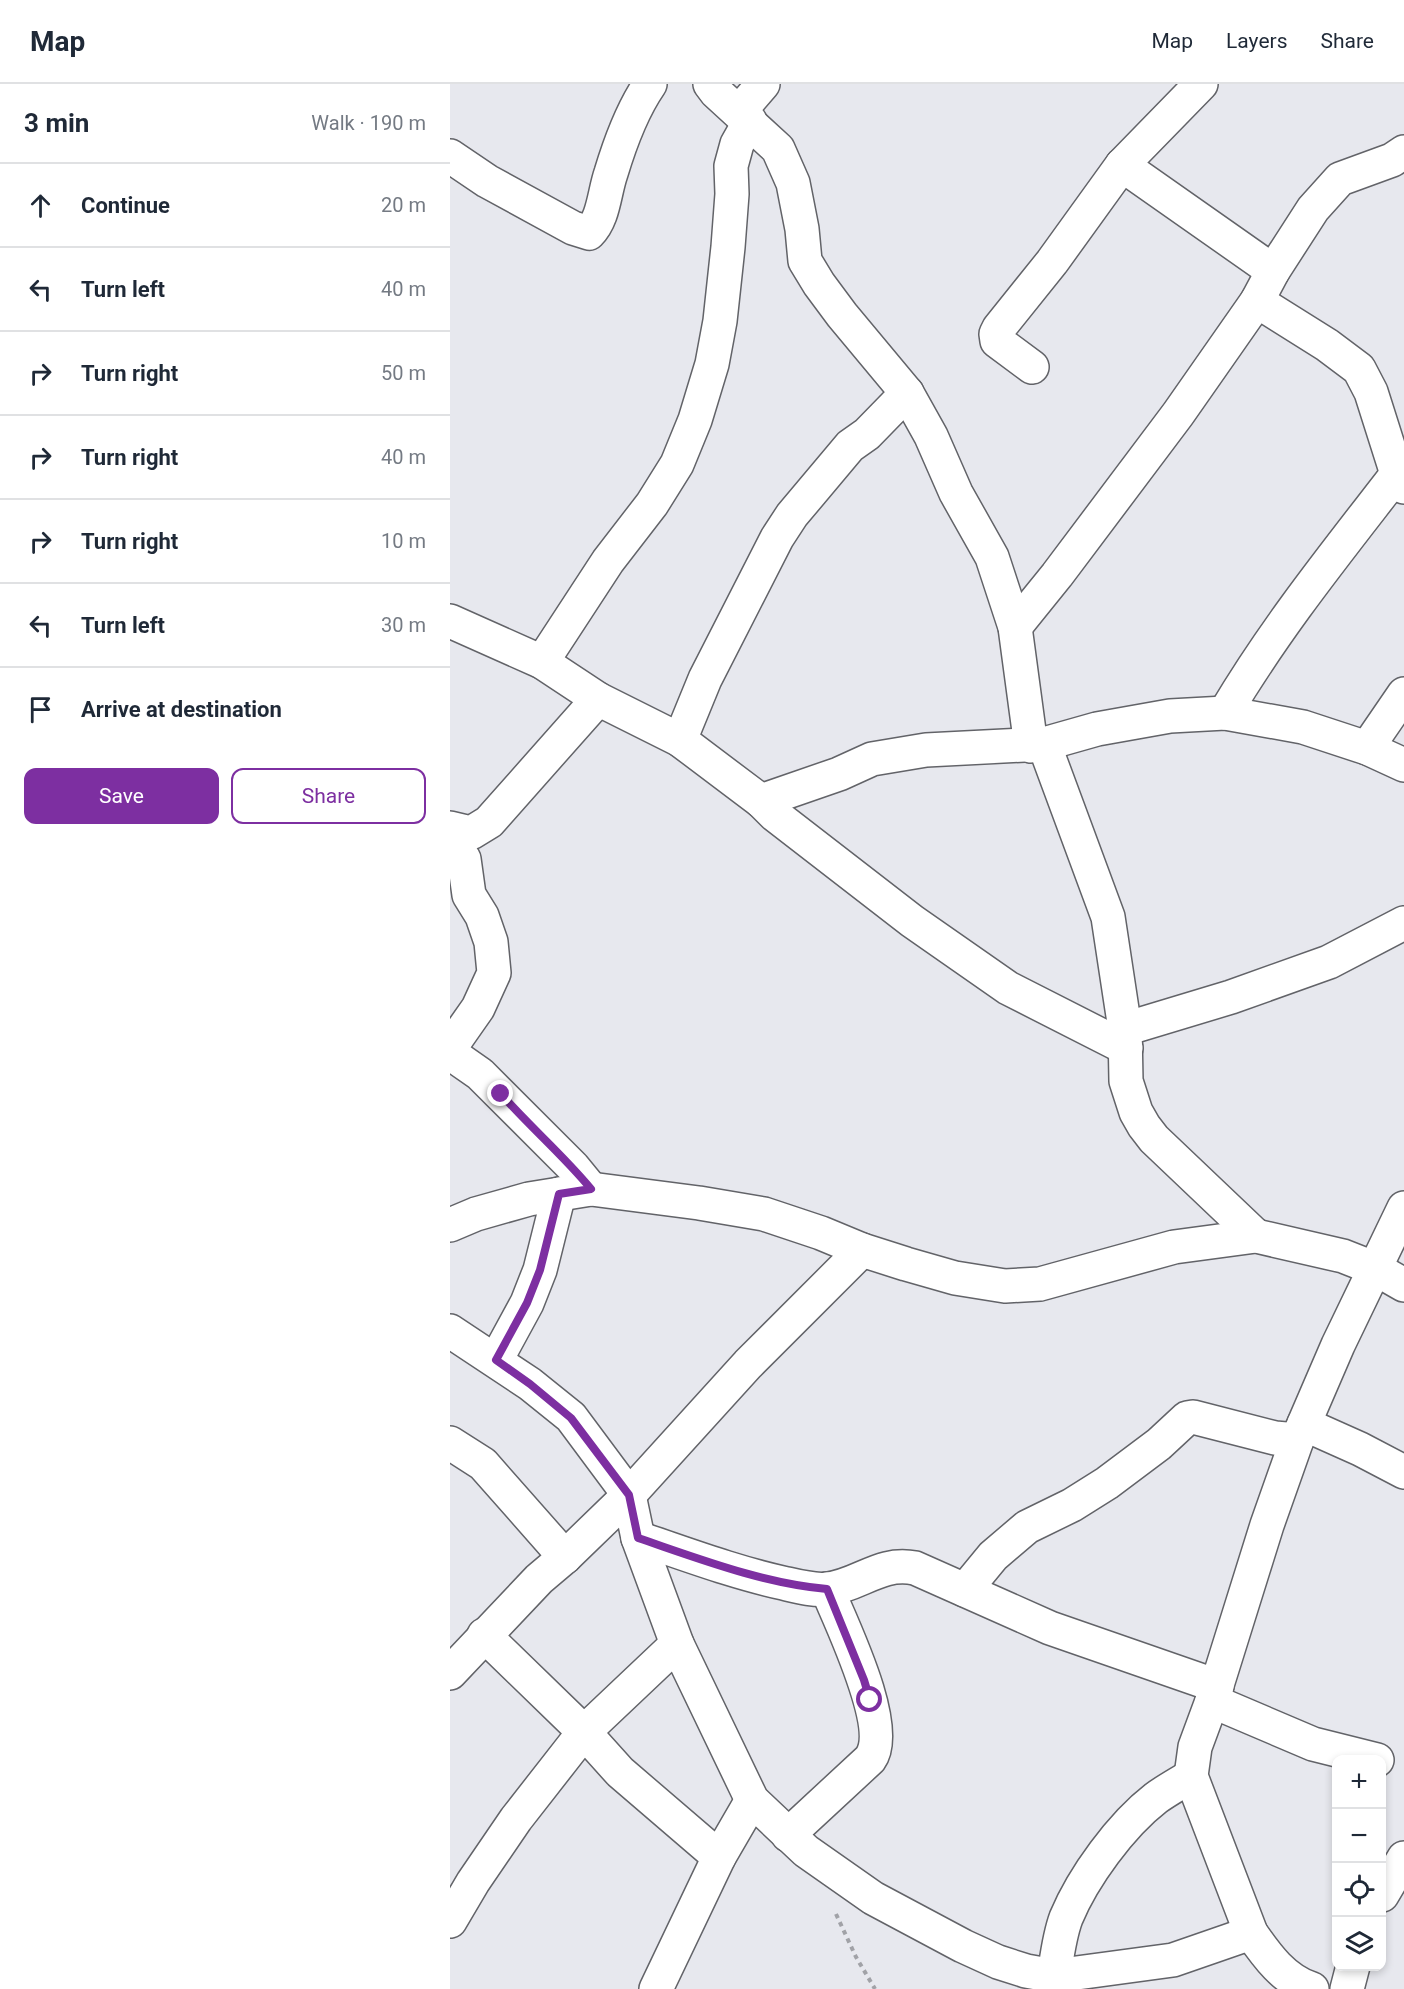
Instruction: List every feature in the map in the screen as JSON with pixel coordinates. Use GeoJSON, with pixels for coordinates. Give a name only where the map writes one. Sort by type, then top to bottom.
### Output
{"type":"FeatureCollection","features":[{"type":"Feature","properties":{"kind":"street"},"geometry":{"type":"LineString","coordinates":[[450,156],[487,181],[573,228],[589,233],[597,226],[611,172],[636,104],[650,84]]}},
{"type":"Feature","properties":{"kind":"street"},"geometry":{"type":"LineString","coordinates":[[710,84],[778,148],[793,183],[802,229],[805,261],[842,315],[907,393],[931,436],[956,494],[992,557],[1015,627],[1038,745],[1108,917],[1126,1038],[1126,1081],[1130,1097],[1144,1126],[1256,1236]]}},
{"type":"Feature","properties":{"kind":"street"},"geometry":{"type":"LineString","coordinates":[[542,662],[608,561],[652,504],[677,464],[695,420],[712,364],[720,321],[732,194],[731,166],[744,117],[763,84]]}},
{"type":"Feature","properties":{"kind":"street"},"geometry":{"type":"LineString","coordinates":[[1032,368],[997,341],[996,334],[999,328],[1052,262],[1122,165],[1201,84]]}},
{"type":"Feature","properties":{"kind":"street"},"geometry":{"type":"LineString","coordinates":[[1015,627],[1178,414],[1257,301],[1273,271],[1313,209],[1340,179],[1392,160],[1404,153]]}},
{"type":"Feature","properties":{"kind":"street"},"geometry":{"type":"LineString","coordinates":[[1122,165],[1273,271]]}},
{"type":"Feature","properties":{"kind":"street"},"geometry":{"type":"LineString","coordinates":[[1225,713],[1255,662],[1308,588],[1402,477],[1371,392],[1359,369],[1327,345],[1257,301]]}},
{"type":"Feature","properties":{"kind":"street"},"geometry":{"type":"LineString","coordinates":[[680,740],[705,679],[777,538],[792,515],[850,446],[867,434],[907,393]]}},
{"type":"Feature","properties":{"kind":"street"},"geometry":{"type":"LineString","coordinates":[[450,621],[542,662],[598,699],[680,740],[912,921],[1008,988],[1126,1038],[1351,952],[1404,923]]}},
{"type":"Feature","properties":{"kind":"street"},"geometry":{"type":"LineString","coordinates":[[1367,748],[1404,694]]}},
{"type":"Feature","properties":{"kind":"street"},"geometry":{"type":"LineString","coordinates":[[450,828],[471,833],[489,822],[598,699]]}},
{"type":"Feature","properties":{"kind":"street"},"geometry":{"type":"LineString","coordinates":[[761,801],[838,774],[872,759],[926,750],[1038,745],[1097,729],[1170,716],[1225,713],[1303,727],[1367,748],[1404,765]]}},
{"type":"Feature","properties":{"kind":"street"},"geometry":{"type":"LineString","coordinates":[[450,836],[464,859],[469,895],[482,916],[491,942],[494,973],[478,1008],[450,1048]]}},
{"type":"Feature","properties":{"kind":"street"},"geometry":{"type":"LineString","coordinates":[[450,1053],[480,1074],[573,1167],[591,1189]]}},
{"type":"Feature","properties":{"kind":"street"},"geometry":{"type":"LineString","coordinates":[[450,1225],[518,1202],[591,1189],[764,1214],[862,1250],[955,1278],[1005,1286],[1024,1287],[1040,1284],[1174,1247],[1256,1236],[1343,1256],[1376,1269],[1404,1285]]}},
{"type":"Feature","properties":{"kind":"street"},"geometry":{"type":"LineString","coordinates":[[496,1360],[527,1303],[540,1270],[559,1194]]}},
{"type":"Feature","properties":{"kind":"street"},"geometry":{"type":"LineString","coordinates":[[1311,1989],[1289,1978],[1251,1934],[1191,1776],[1195,1747],[1215,1694],[1267,1525],[1300,1432],[1338,1345],[1404,1208]]}},
{"type":"Feature","properties":{"kind":"street"},"geometry":{"type":"LineString","coordinates":[[450,1673],[538,1579],[565,1557],[629,1495],[748,1364],[862,1250]]}},
{"type":"Feature","properties":{"kind":"street"},"geometry":{"type":"LineString","coordinates":[[450,1331],[530,1384],[571,1418],[629,1495],[638,1538],[677,1644],[752,1800],[806,1851],[873,1898],[963,1946],[1026,1971],[1054,1976],[1173,1960],[1251,1934]]}},
{"type":"Feature","properties":{"kind":"street"},"geometry":{"type":"LineString","coordinates":[[965,1590],[993,1556],[1027,1527],[1072,1505],[1107,1483],[1158,1444],[1187,1418],[1193,1417],[1233,1428],[1300,1432],[1360,1449],[1404,1472]]}},
{"type":"Feature","properties":{"kind":"street"},"geometry":{"type":"LineString","coordinates":[[450,1443],[483,1464],[565,1557]]}},
{"type":"Feature","properties":{"kind":"street"},"geometry":{"type":"LineString","coordinates":[[638,1538],[768,1579],[827,1589],[885,1568],[902,1565],[915,1568],[1050,1628],[1215,1694],[1305,1742],[1357,1755]]}},
{"type":"Feature","properties":{"kind":"street"},"geometry":{"type":"LineString","coordinates":[[788,1835],[870,1759],[877,1743],[870,1700],[864,1680],[827,1589]]}},
{"type":"Feature","properties":{"kind":"street"},"geometry":{"type":"LineString","coordinates":[[484,1635],[637,1787],[719,1857]]}},
{"type":"Feature","properties":{"kind":"street"},"geometry":{"type":"LineString","coordinates":[[450,1921],[473,1882],[516,1819],[584,1732],[677,1644]]}},
{"type":"Feature","properties":{"kind":"street"},"geometry":{"type":"LineString","coordinates":[[1386,1762],[1404,1768]]}},
{"type":"Feature","properties":{"kind":"street"},"geometry":{"type":"LineString","coordinates":[[1054,1976],[1058,1945],[1066,1918],[1096,1865],[1124,1827],[1157,1797],[1191,1776]]}},
{"type":"Feature","properties":{"kind":"street"},"geometry":{"type":"LineString","coordinates":[[656,1989],[719,1857],[752,1800]]}},
{"type":"Feature","properties":{"kind":"street"},"geometry":{"type":"LineString","coordinates":[[1386,1888],[1404,1858]]}},
{"type":"Feature","properties":{"kind":"street"},"geometry":{"type":"LineString","coordinates":[[1347,1989],[1352,1971]]}},
{"type":"Feature","properties":{"kind":"path"},"geometry":{"type":"LineString","coordinates":[[831,1904],[856,1957],[875,1989]]}},
{"type":"Feature","properties":{"kind":"route"},"geometry":{"type":"LineString","coordinates":[[501,1094],[521,1117],[573,1167],[591,1189],[559,1194],[540,1270],[527,1303],[496,1360],[530,1384],[571,1418],[629,1495],[638,1538],[768,1579],[827,1589],[870,1700]]}}]}
